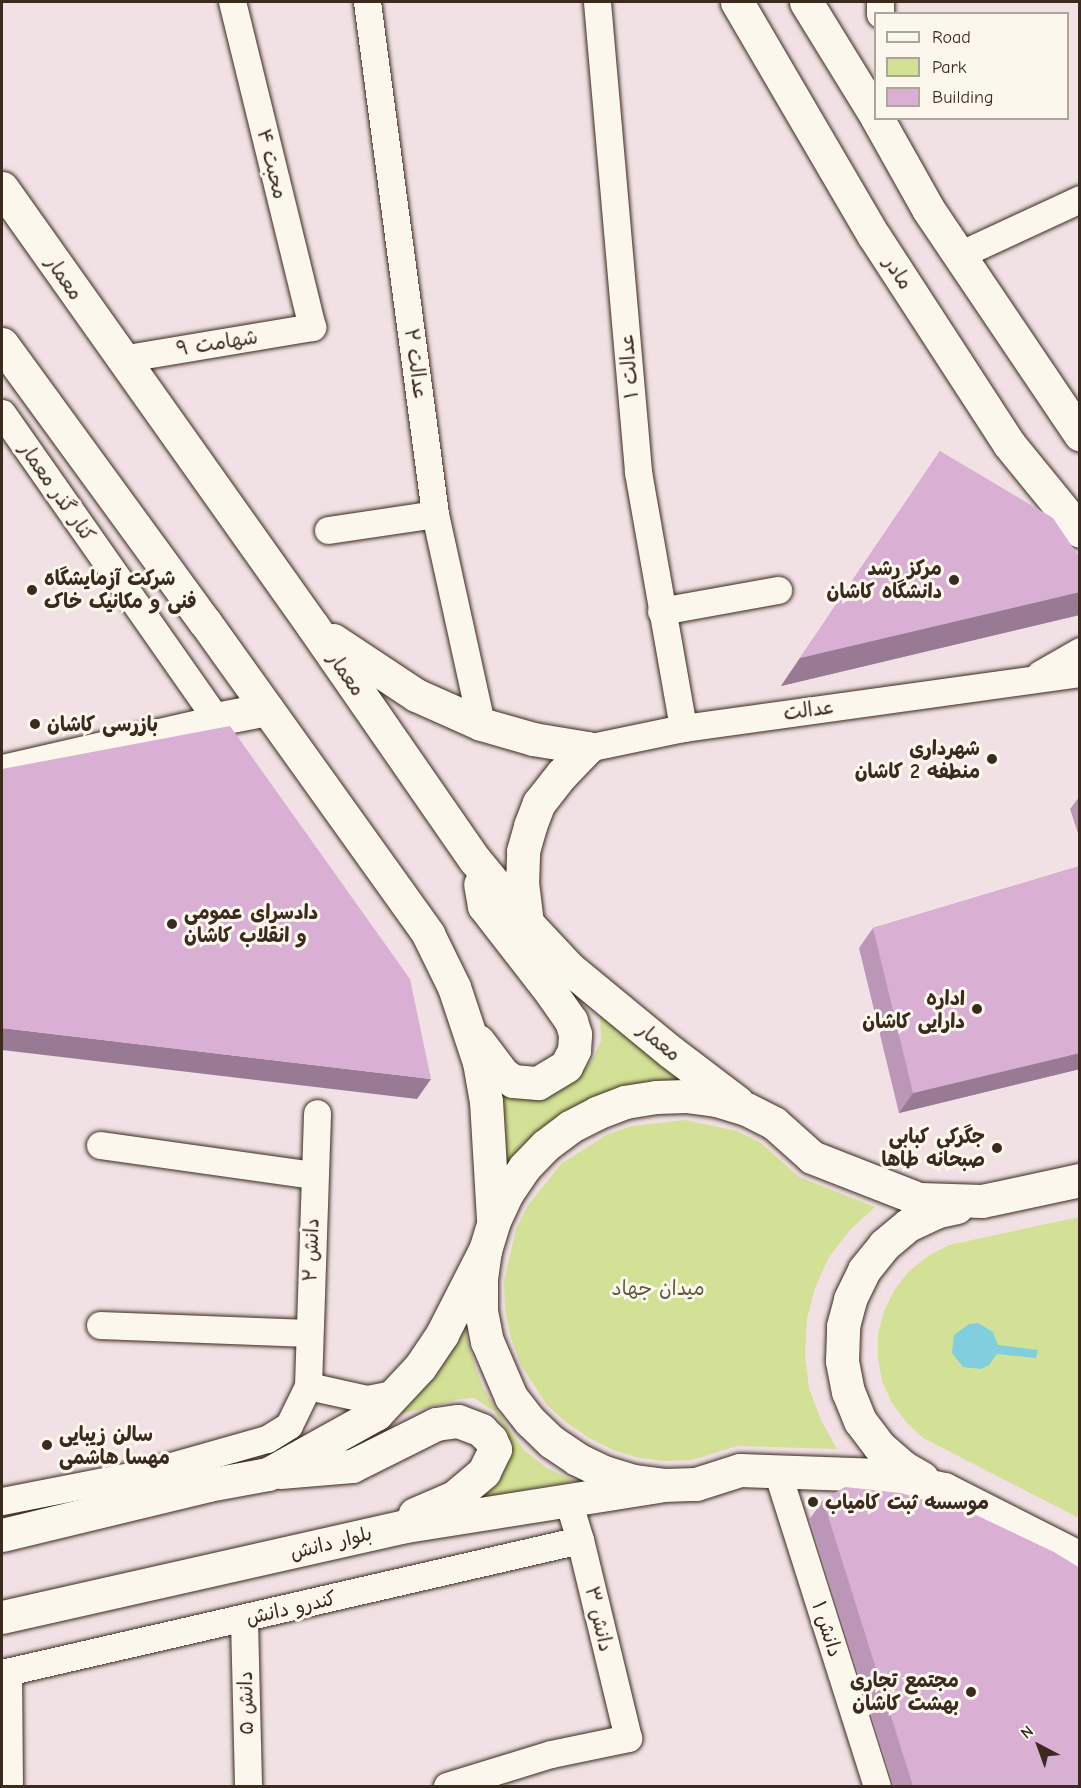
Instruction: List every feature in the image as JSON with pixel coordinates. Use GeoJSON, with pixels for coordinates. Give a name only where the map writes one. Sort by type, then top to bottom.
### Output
{"type":"FeatureCollection","features":[{"type":"Feature","properties":{"kind":"main road","name":"مادر"},"geometry":{"type":"LineString","coordinates":[[737,2],[874,236],[1009,444],[1080,531]]}},
{"type":"Feature","properties":{"kind":"main road"},"geometry":{"type":"LineString","coordinates":[[806,2],[874,112]]}},
{"type":"Feature","properties":{"kind":"main road"},"geometry":{"type":"LineString","coordinates":[[879,120],[928,209],[958,255],[1075,419]]}},
{"type":"Feature","properties":{"kind":"main road","name":"معمار"},"geometry":{"type":"LineString","coordinates":[[2,188],[121,359],[312,625],[475,860],[527,923],[569,968],[671,1052],[746,1109]]}},
{"type":"Feature","properties":{"kind":"main road"},"geometry":{"type":"LineString","coordinates":[[2,344],[428,934],[454,987],[469,1027],[486,1101],[489,1235],[481,1280],[481,1311],[487,1341],[500,1375],[517,1405],[552,1442],[577,1459],[604,1472],[633,1481],[664,1485],[696,1484],[740,1470],[880,1475],[944,1489]]}},
{"type":"Feature","properties":{"kind":"main road"},"geometry":{"type":"LineString","coordinates":[[312,625],[362,662],[416,695],[481,724],[533,739],[587,748]]}},
{"type":"Feature","properties":{"kind":"main road"},"geometry":{"type":"LineString","coordinates":[[216,719],[267,709]]}},
{"type":"Feature","properties":{"kind":"main road"},"geometry":{"type":"LineString","coordinates":[[527,923],[522,885],[523,851],[530,826],[539,803],[587,748]]}},
{"type":"Feature","properties":{"kind":"main road"},"geometry":{"type":"LineString","coordinates":[[469,1027],[503,1074],[524,1084],[538,1083],[551,1077],[566,1066],[574,1050],[575,1034],[572,1021],[484,906],[475,860]]}},
{"type":"Feature","properties":{"kind":"main road"},"geometry":{"type":"LineString","coordinates":[[268,1473],[376,1414],[398,1393],[420,1367],[442,1334],[507,1193],[524,1168],[545,1146],[597,1113],[626,1102],[676,1096],[716,1100],[746,1109],[774,1123],[812,1157],[908,1195],[919,1199],[982,1201]]}},
{"type":"Feature","properties":{"kind":"main road"},"geometry":{"type":"LineString","coordinates":[[1080,1180],[938,1211],[908,1225],[884,1245],[864,1270],[850,1299],[843,1326],[842,1361],[848,1392],[860,1421],[879,1446],[903,1467],[1080,1558]]}},
{"type":"Feature","properties":{"kind":"main road"},"geometry":{"type":"LineString","coordinates":[[2,1535],[208,1485],[268,1473],[352,1466],[436,1424],[459,1421],[481,1430],[491,1440],[495,1449],[491,1462],[471,1484],[432,1508],[361,1536]]}},
{"type":"Feature","properties":{"kind":"main road","name":"بلوار دانش"},"geometry":{"type":"LineString","coordinates":[[2,1617],[405,1526],[664,1485]]}},
{"type":"Feature","properties":{"kind":"street","name":"محبت ۴"},"geometry":{"type":"LineString","coordinates":[[232,2],[312,327]]}},
{"type":"Feature","properties":{"kind":"street","name":"عدالت ۲"},"geometry":{"type":"LineString","coordinates":[[367,2],[435,514],[481,724]]}},
{"type":"Feature","properties":{"kind":"street","name":"عدالت ۱"},"geometry":{"type":"LineString","coordinates":[[597,2],[638,472],[683,728]]}},
{"type":"Feature","properties":{"kind":"street"},"geometry":{"type":"LineString","coordinates":[[958,255],[1080,199]]}},
{"type":"Feature","properties":{"kind":"street","name":"شهامت ۹"},"geometry":{"type":"LineString","coordinates":[[121,359],[312,327]]}},
{"type":"Feature","properties":{"kind":"street","name":"کنار گذر معمار"},"geometry":{"type":"LineString","coordinates":[[2,413],[216,719]]}},
{"type":"Feature","properties":{"kind":"street"},"geometry":{"type":"LineString","coordinates":[[328,530],[435,514]]}},
{"type":"Feature","properties":{"kind":"street"},"geometry":{"type":"LineString","coordinates":[[661,611],[778,590]]}},
{"type":"Feature","properties":{"kind":"street"},"geometry":{"type":"LineString","coordinates":[[1032,679],[1080,651]]}},
{"type":"Feature","properties":{"kind":"street","name":"عدالت"},"geometry":{"type":"LineString","coordinates":[[587,748],[683,728],[1080,674]]}},
{"type":"Feature","properties":{"kind":"street"},"geometry":{"type":"LineString","coordinates":[[2,768],[216,719]]}},
{"type":"Feature","properties":{"kind":"street","name":"دانش ۲"},"geometry":{"type":"LineString","coordinates":[[308,1386],[313,1174],[317,1113]]}},
{"type":"Feature","properties":{"kind":"street"},"geometry":{"type":"LineString","coordinates":[[100,1145],[313,1174]]}},
{"type":"Feature","properties":{"kind":"street"},"geometry":{"type":"LineString","coordinates":[[100,1325],[308,1333]]}},
{"type":"Feature","properties":{"kind":"street"},"geometry":{"type":"LineString","coordinates":[[2,1501],[150,1472],[267,1439],[290,1425],[308,1386],[367,1399],[398,1393]]}},
{"type":"Feature","properties":{"kind":"street","name":"دانش ۱"},"geometry":{"type":"LineString","coordinates":[[777,1471],[877,1786]]}},
{"type":"Feature","properties":{"kind":"street","name":"دانش ۳"},"geometry":{"type":"LineString","coordinates":[[447,1786],[551,1754],[628,1737],[580,1540],[568,1500]]}},
{"type":"Feature","properties":{"kind":"street","name":"کندرو دانش"},"geometry":{"type":"LineString","coordinates":[[5,1673],[244,1620],[580,1540]]}},
{"type":"Feature","properties":{"kind":"street","name":"دانش ۵"},"geometry":{"type":"LineString","coordinates":[[244,1620],[248,1786]]}},
{"type":"Feature","properties":{"kind":"street"},"geometry":{"type":"LineString","coordinates":[[5,1673],[9,1786]]}},
{"type":"Feature","properties":{"kind":"green space"},"geometry":{"type":"Polygon","coordinates":[[[592,996],[693,1085],[664,1084],[503,1179],[489,1067],[581,1072],[592,1061],[601,1041],[600,1016],[592,996]]]}},
{"type":"Feature","properties":{"kind":"green space","name":"میدان جهاد"},"geometry":{"type":"Polygon","coordinates":[[[685,1120],[737,1131],[761,1143],[799,1177],[875,1207],[850,1230],[829,1257],[815,1288],[807,1318],[805,1355],[809,1388],[821,1420],[837,1449],[737,1446],[692,1460],[665,1461],[639,1458],[613,1450],[567,1423],[547,1405],[521,1365],[510,1335],[505,1308],[504,1281],[516,1229],[528,1205],[561,1164],[606,1135],[632,1126],[685,1120]]]}},
{"type":"Feature","properties":{"kind":"green space"},"geometry":{"type":"Polygon","coordinates":[[[1079,1217],[1079,1518],[923,1438],[906,1422],[892,1403],[882,1381],[878,1358],[878,1334],[884,1311],[895,1289],[909,1271],[928,1256],[949,1245],[1079,1217]]]}},
{"type":"Feature","properties":{"kind":"green space"},"geometry":{"type":"Polygon","coordinates":[[[463,1319],[469,1348],[483,1388],[513,1435],[525,1451],[547,1468],[575,1481],[464,1500],[506,1445],[507,1432],[494,1411],[474,1398],[459,1399],[390,1417],[463,1319]]]}},
{"type":"Feature","properties":{"kind":"water"},"geometry":{"type":"Polygon","coordinates":[[[978,1323],[993,1332],[998,1345],[1038,1350],[1036,1358],[997,1354],[989,1365],[981,1369],[963,1367],[952,1353],[954,1335],[969,1324],[978,1323]]]}},
{"type":"Feature","properties":{"kind":"building","name":"مرکز رشد دانشگاه کاشان"},"geometry":{"type":"Polygon","coordinates":[[[940,451],[1053,518],[1080,558],[1080,592],[800,658],[940,451]]]}},
{"type":"Feature","properties":{"kind":"building","name":"دادسرای عمومی و انقلاب کاشان"},"geometry":{"type":"Polygon","coordinates":[[[230,726],[410,979],[431,1079],[2,1028],[2,769],[230,726]]]}},
{"type":"Feature","properties":{"kind":"building","name":"اداره دارایی کاشان"},"geometry":{"type":"Polygon","coordinates":[[[1080,866],[1080,1053],[913,1093],[873,928],[1080,866]]]}},
{"type":"Feature","properties":{"kind":"building","name":"مجتمع تجاری بهشت کاشان"},"geometry":{"type":"Polygon","coordinates":[[[845,1487],[901,1493],[976,1515],[1054,1552],[1080,1568],[1080,1786],[913,1786],[823,1500],[845,1487]]]}},
{"type":"Feature","properties":{"kind":"place","name":"مرکز رشد دانشگاه کاشان"},"geometry":{"type":"Point","coordinates":[954,580]}},
{"type":"Feature","properties":{"kind":"place","name":"شرکت آزمایشگاه فنی و مکانیک خاک"},"geometry":{"type":"Point","coordinates":[32,590]}},
{"type":"Feature","properties":{"kind":"place","name":"بازرسی کاشان"},"geometry":{"type":"Point","coordinates":[35,724]}},
{"type":"Feature","properties":{"kind":"place","name":"شهرداری منطفه 2 کاشان"},"geometry":{"type":"Point","coordinates":[992,759]}},
{"type":"Feature","properties":{"kind":"place","name":"دادسرای عمومی و انقلاب کاشان"},"geometry":{"type":"Point","coordinates":[172,924]}},
{"type":"Feature","properties":{"kind":"place","name":"اداره دارایی کاشان"},"geometry":{"type":"Point","coordinates":[977,1009]}},
{"type":"Feature","properties":{"kind":"place","name":"جگرکی کبابی صبحانه طاها"},"geometry":{"type":"Point","coordinates":[997,1148]}},
{"type":"Feature","properties":{"kind":"place","name":"سالن زیبایی مهسا هاشمی"},"geometry":{"type":"Point","coordinates":[47,1445]}},
{"type":"Feature","properties":{"kind":"place","name":"موسسه ثبت کامیاب"},"geometry":{"type":"Point","coordinates":[813,1502]}},
{"type":"Feature","properties":{"kind":"place","name":"مجتمع تجاری بهشت کاشان"},"geometry":{"type":"Point","coordinates":[971,1692]}}]}
